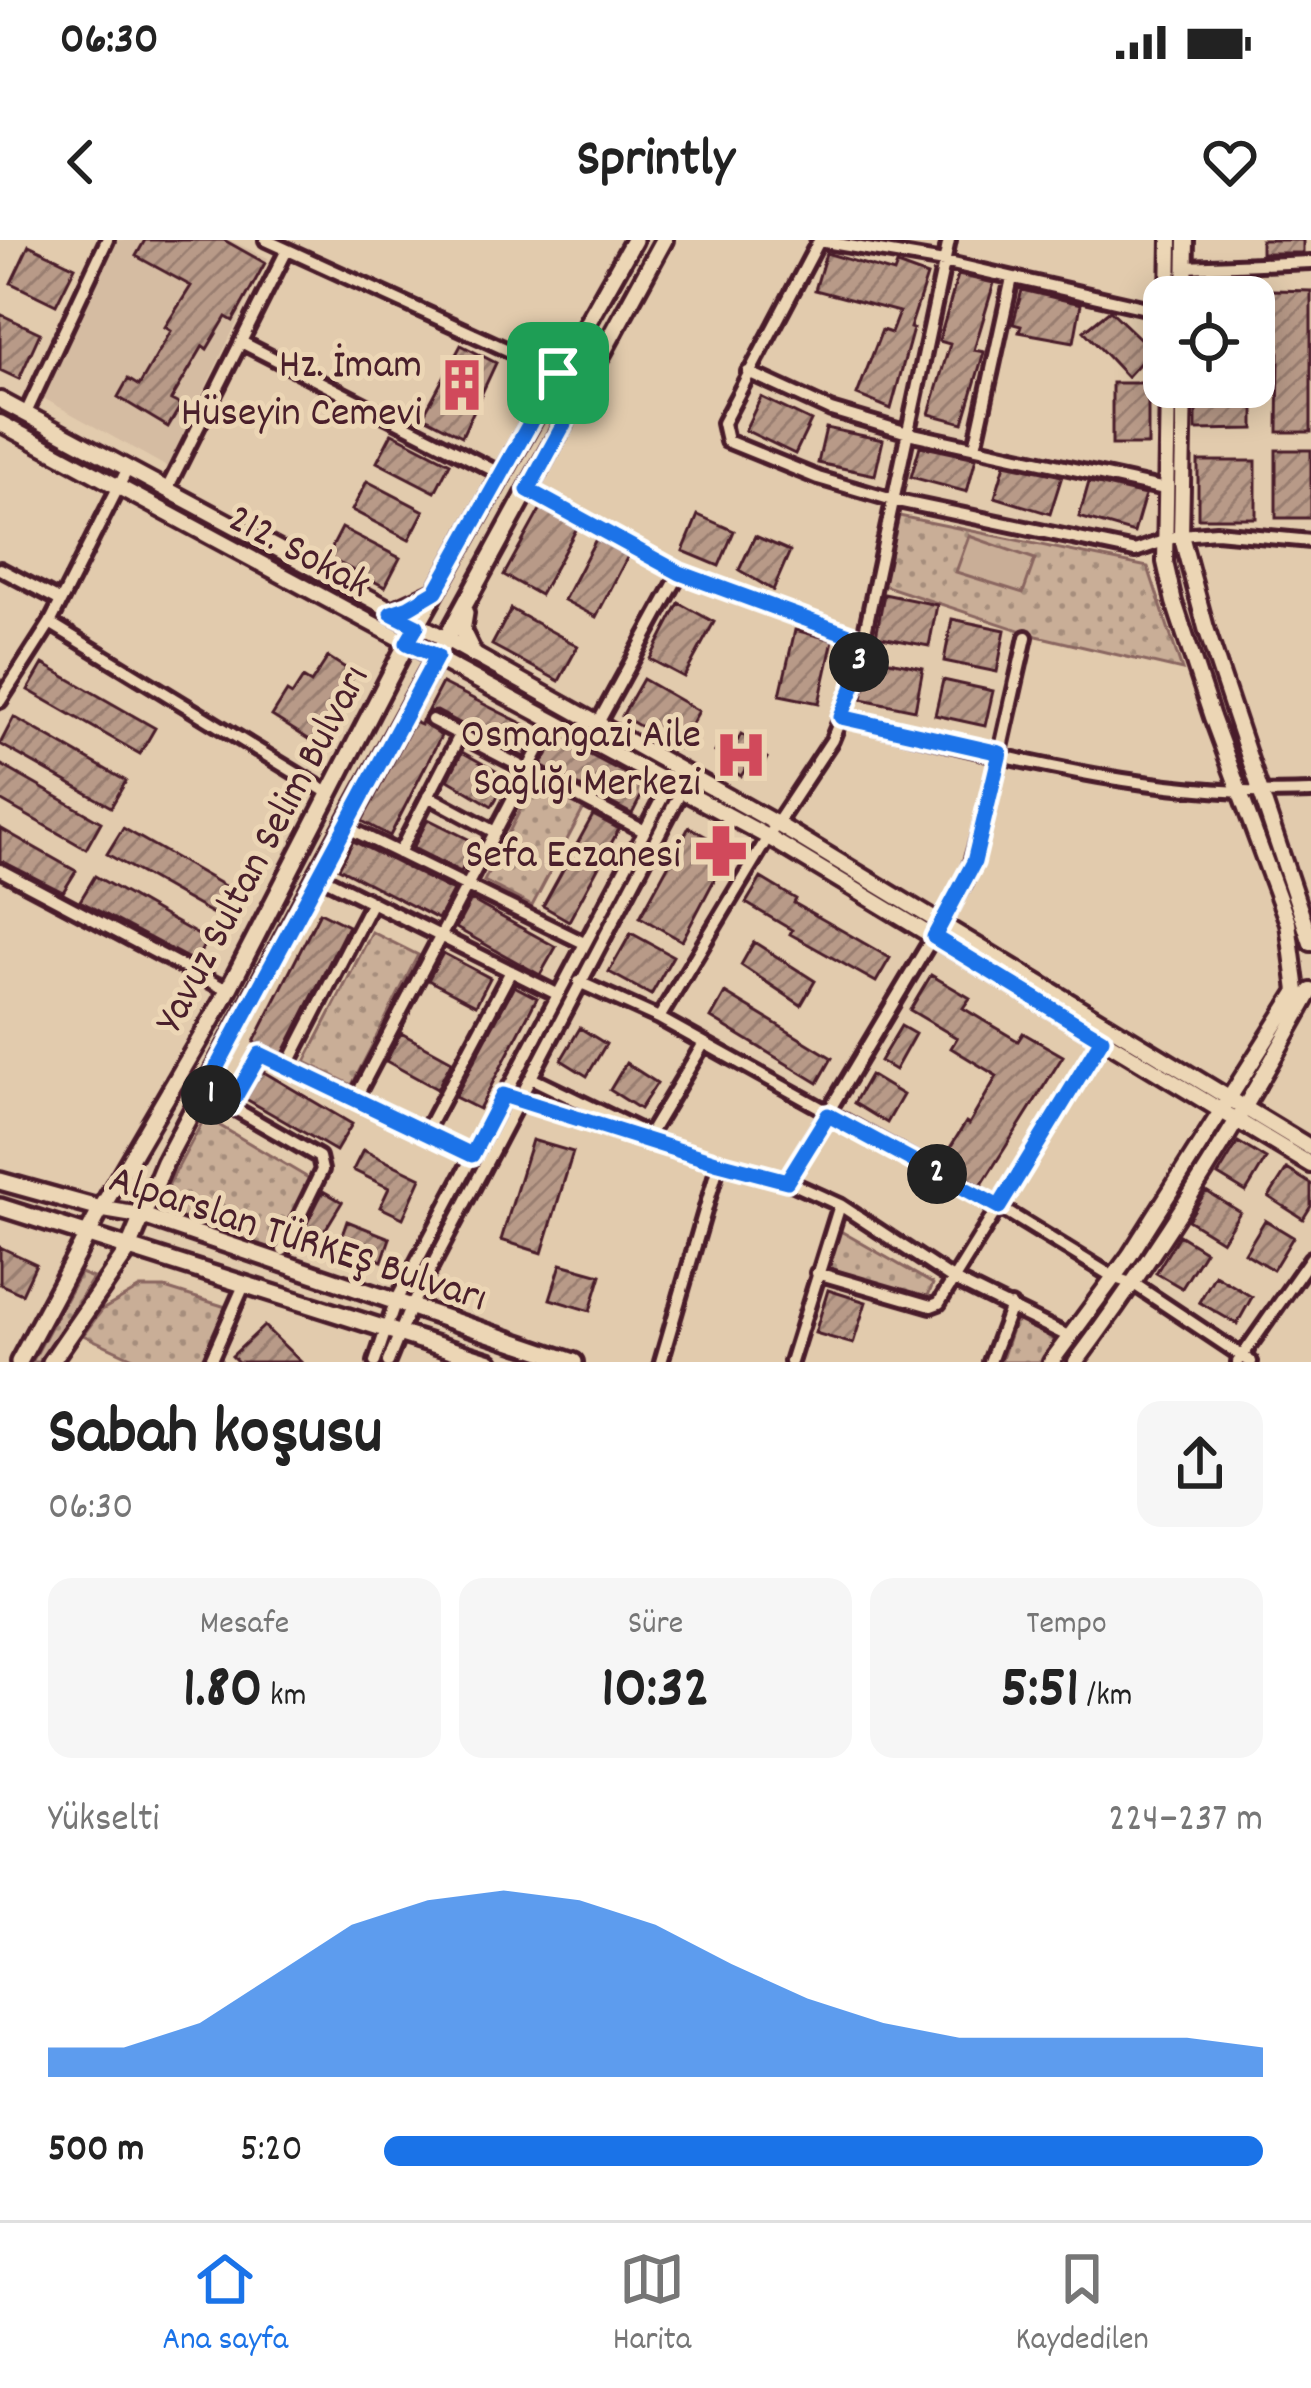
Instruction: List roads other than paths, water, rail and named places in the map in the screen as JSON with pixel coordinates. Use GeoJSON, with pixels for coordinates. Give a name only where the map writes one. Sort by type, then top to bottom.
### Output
{"type":"FeatureCollection","features":[{"type":"Feature","properties":{"kind":"main road","name":"Yavuz Sultan Selim Bulvarı"},"geometry":{"type":"LineString","coordinates":[[19,1362],[227,990],[407,643],[634,240]]}},
{"type":"Feature","properties":{"kind":"main road","name":"Yavuz Sultan Selim Bulvarı"},"geometry":{"type":"LineString","coordinates":[[52,1362],[128,1250],[165,1162],[317,875],[664,240]]}},
{"type":"Feature","properties":{"kind":"main road"},"geometry":{"type":"LineString","coordinates":[[558,373],[584,387]]}},
{"type":"Feature","properties":{"kind":"main road"},"geometry":{"type":"LineString","coordinates":[[391,613],[436,591]]}},
{"type":"Feature","properties":{"kind":"main road"},"geometry":{"type":"LineString","coordinates":[[467,600],[462,631],[474,655]]}},
{"type":"Feature","properties":{"kind":"main road","name":"Alparslan TÜRKEŞ Bulvarı"},"geometry":{"type":"LineString","coordinates":[[0,1181],[101,1210],[143,1216],[574,1362]]}},
{"type":"Feature","properties":{"kind":"main road"},"geometry":{"type":"LineString","coordinates":[[0,1207],[490,1362]]}},
{"type":"Feature","properties":{"kind":"street"},"geometry":{"type":"LineString","coordinates":[[26,413],[107,240]]}},
{"type":"Feature","properties":{"kind":"street"},"geometry":{"type":"LineString","coordinates":[[266,240],[558,373]]}},
{"type":"Feature","properties":{"kind":"street"},"geometry":{"type":"LineString","coordinates":[[659,1018],[832,740],[853,688],[949,240]]}},
{"type":"Feature","properties":{"kind":"street"},"geometry":{"type":"LineString","coordinates":[[1169,276],[1170,240]]}},
{"type":"Feature","properties":{"kind":"street"},"geometry":{"type":"LineString","coordinates":[[1185,276],[1186,240]]}},
{"type":"Feature","properties":{"kind":"street"},"geometry":{"type":"LineString","coordinates":[[1143,307],[944,262],[818,241],[722,423],[728,441],[818,478],[893,500],[1135,551],[1181,535],[1216,532],[1311,541]]}},
{"type":"Feature","properties":{"kind":"street"},"geometry":{"type":"LineString","coordinates":[[166,491],[287,250]]}},
{"type":"Feature","properties":{"kind":"street"},"geometry":{"type":"LineString","coordinates":[[1185,267],[1311,262]]}},
{"type":"Feature","properties":{"kind":"street"},"geometry":{"type":"LineString","coordinates":[[975,447],[1012,278]]}},
{"type":"Feature","properties":{"kind":"street"},"geometry":{"type":"LineString","coordinates":[[241,343],[502,474]]}},
{"type":"Feature","properties":{"kind":"street"},"geometry":{"type":"LineString","coordinates":[[748,372],[831,410],[908,433],[1165,489]]}},
{"type":"Feature","properties":{"kind":"street"},"geometry":{"type":"LineString","coordinates":[[0,400],[684,771],[772,830],[1223,1104]]}},
{"type":"Feature","properties":{"kind":"street"},"geometry":{"type":"LineString","coordinates":[[1052,1362],[1114,1278],[1297,991],[1298,908],[1238,791],[1174,602],[1164,541],[1167,408]]}},
{"type":"Feature","properties":{"kind":"street"},"geometry":{"type":"LineString","coordinates":[[1184,408],[1181,535],[1206,628],[1311,944]]}},
{"type":"Feature","properties":{"kind":"street","name":"212. Sokak"},"geometry":{"type":"LineString","coordinates":[[0,423],[676,787],[772,830]]}},
{"type":"Feature","properties":{"kind":"street"},"geometry":{"type":"LineString","coordinates":[[0,701],[50,623],[127,470]]}},
{"type":"Feature","properties":{"kind":"street"},"geometry":{"type":"LineString","coordinates":[[528,490],[680,573],[863,640]]}},
{"type":"Feature","properties":{"kind":"street"},"geometry":{"type":"LineString","coordinates":[[0,569],[61,601]]}},
{"type":"Feature","properties":{"kind":"street"},"geometry":{"type":"LineString","coordinates":[[598,723],[680,573]]}},
{"type":"Feature","properties":{"kind":"street"},"geometry":{"type":"LineString","coordinates":[[50,623],[330,794]]}},
{"type":"Feature","properties":{"kind":"street"},"geometry":{"type":"LineString","coordinates":[[787,1181],[939,930],[974,862],[1026,637]]}},
{"type":"Feature","properties":{"kind":"street"},"geometry":{"type":"LineString","coordinates":[[841,717],[1079,774],[1146,785],[1311,792]]}},
{"type":"Feature","properties":{"kind":"street"},"geometry":{"type":"LineString","coordinates":[[433,720],[644,831]]}},
{"type":"Feature","properties":{"kind":"street"},"geometry":{"type":"LineString","coordinates":[[355,1099],[554,720]]}},
{"type":"Feature","properties":{"kind":"street"},"geometry":{"type":"LineString","coordinates":[[399,853],[460,734]]}},
{"type":"Feature","properties":{"kind":"street"},"geometry":{"type":"LineString","coordinates":[[402,1306],[487,1162],[684,771]]}},
{"type":"Feature","properties":{"kind":"street"},"geometry":{"type":"LineString","coordinates":[[388,1362],[402,1306],[472,1155],[644,831],[676,787]]}},
{"type":"Feature","properties":{"kind":"street"},"geometry":{"type":"LineString","coordinates":[[428,796],[495,832]]}},
{"type":"Feature","properties":{"kind":"street"},"geometry":{"type":"LineString","coordinates":[[344,826],[584,943]]}},
{"type":"Feature","properties":{"kind":"street"},"geometry":{"type":"LineString","coordinates":[[0,870],[227,990]]}},
{"type":"Feature","properties":{"kind":"street"},"geometry":{"type":"LineString","coordinates":[[317,875],[557,994]]}},
{"type":"Feature","properties":{"kind":"street"},"geometry":{"type":"LineString","coordinates":[[287,1067],[373,902]]}},
{"type":"Feature","properties":{"kind":"street"},"geometry":{"type":"LineString","coordinates":[[939,930],[1102,1039],[1311,1148]]}},
{"type":"Feature","properties":{"kind":"street"},"geometry":{"type":"LineString","coordinates":[[425,1132],[511,971]]}},
{"type":"Feature","properties":{"kind":"street"},"geometry":{"type":"LineString","coordinates":[[579,982],[659,1018],[999,1207],[1114,1278],[1134,1284],[1244,1360],[1311,1258]]}},
{"type":"Feature","properties":{"kind":"street"},"geometry":{"type":"LineString","coordinates":[[1076,1362],[1134,1284],[1242,1114],[1311,991]]}},
{"type":"Feature","properties":{"kind":"street"},"geometry":{"type":"LineString","coordinates":[[817,1273],[931,1306],[939,1303],[1102,1039]]}},
{"type":"Feature","properties":{"kind":"street"},"geometry":{"type":"LineString","coordinates":[[647,1138],[704,1043]]}},
{"type":"Feature","properties":{"kind":"street"},"geometry":{"type":"LineString","coordinates":[[230,1106],[260,1054],[487,1162]]}},
{"type":"Feature","properties":{"kind":"street"},"geometry":{"type":"LineString","coordinates":[[531,1078],[647,1138]]}},
{"type":"Feature","properties":{"kind":"street"},"geometry":{"type":"LineString","coordinates":[[204,1091],[319,1156],[322,1170],[283,1250]]}},
{"type":"Feature","properties":{"kind":"street"},"geometry":{"type":"LineString","coordinates":[[503,1095],[787,1181],[840,1205],[954,1280],[1070,1337]]}},
{"type":"Feature","properties":{"kind":"street"},"geometry":{"type":"LineString","coordinates":[[1242,1114],[1311,1166]]}},
{"type":"Feature","properties":{"kind":"street"},"geometry":{"type":"LineString","coordinates":[[661,1362],[719,1163]]}},
{"type":"Feature","properties":{"kind":"street"},"geometry":{"type":"LineString","coordinates":[[791,1362],[840,1205]]}},
{"type":"Feature","properties":{"kind":"street"},"geometry":{"type":"LineString","coordinates":[[211,1362],[245,1282]]}},
{"type":"Feature","properties":{"kind":"street"},"geometry":{"type":"LineString","coordinates":[[990,1362],[1010,1306]]}},
{"type":"Feature","properties":{"kind":"street"},"geometry":{"type":"LineString","coordinates":[[374,1362],[393,1331]]}},
{"type":"Feature","properties":{"kind":"place","name":"Hz. İmam Hüseyin Cemevi"},"geometry":{"type":"Point","coordinates":[462,385]}},
{"type":"Feature","properties":{"kind":"place","name":"Osmangazi Aile Sağlığı Merkezi"},"geometry":{"type":"Point","coordinates":[741,755]}},
{"type":"Feature","properties":{"kind":"place","name":"Sefa Eczanesi"},"geometry":{"type":"Point","coordinates":[721,851]}}]}
